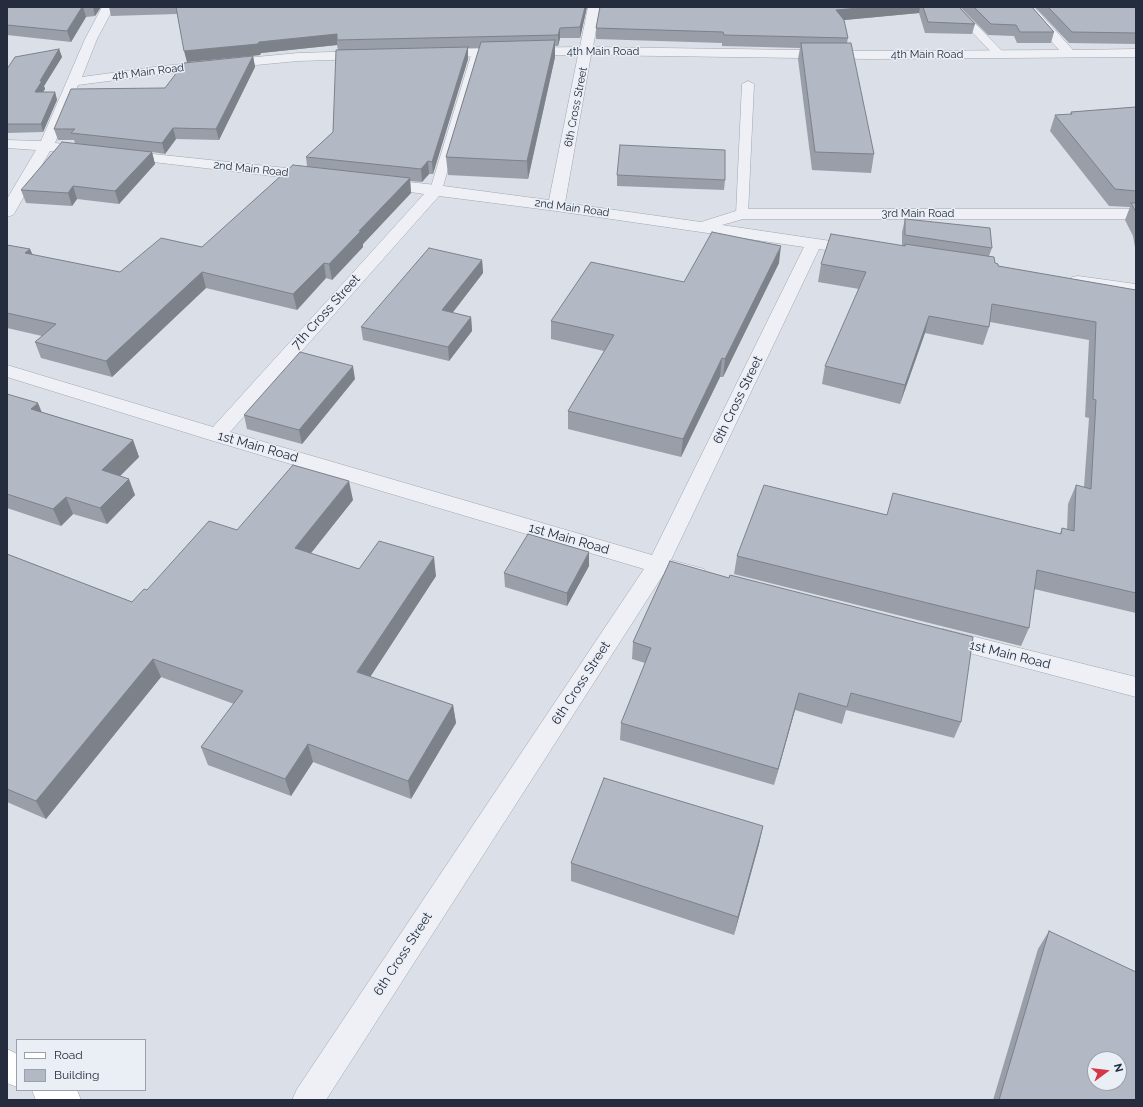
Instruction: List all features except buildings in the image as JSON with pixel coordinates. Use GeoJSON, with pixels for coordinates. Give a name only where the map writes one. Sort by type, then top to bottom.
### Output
{"type":"FeatureCollection","features":[{"type":"Feature","properties":{"kind":"main road"},"geometry":{"type":"LineString","coordinates":[[7,1066],[16,1070]]}},
{"type":"Feature","properties":{"kind":"main road"},"geometry":{"type":"LineString","coordinates":[[50,1091],[65,1100]]}},
{"type":"Feature","properties":{"kind":"street"},"geometry":{"type":"LineString","coordinates":[[7,212],[46,146],[90,39],[108,7]]}},
{"type":"Feature","properties":{"kind":"street","name":"6th Cross Street"},"geometry":{"type":"LineString","coordinates":[[556,206],[587,51],[594,7]]}},
{"type":"Feature","properties":{"kind":"street"},"geometry":{"type":"LineString","coordinates":[[1027,7],[1070,54]]}},
{"type":"Feature","properties":{"kind":"street","name":"4th Main Road"},"geometry":{"type":"LineString","coordinates":[[423,54],[587,51],[870,55],[1136,53]]}},
{"type":"Feature","properties":{"kind":"street","name":"4th Main Road"},"geometry":{"type":"LineString","coordinates":[[72,82],[162,70],[298,57],[376,55]]}},
{"type":"Feature","properties":{"kind":"street","name":"2nd Main Road"},"geometry":{"type":"LineString","coordinates":[[7,144],[105,152],[327,178]]}},
{"type":"Feature","properties":{"kind":"street","name":"2nd Main Road"},"geometry":{"type":"LineString","coordinates":[[366,182],[703,226],[876,252]]}},
{"type":"Feature","properties":{"kind":"street","name":"7th Cross Street"},"geometry":{"type":"LineString","coordinates":[[217,435],[436,190]]}},
{"type":"Feature","properties":{"kind":"street","name":"3rd Main Road"},"geometry":{"type":"LineString","coordinates":[[703,226],[742,214],[1136,214]]}},
{"type":"Feature","properties":{"kind":"street","name":"6th Cross Street"},"geometry":{"type":"LineString","coordinates":[[308,1100],[658,565],[814,243]]}},
{"type":"Feature","properties":{"kind":"street"},"geometry":{"type":"LineString","coordinates":[[1065,279],[1136,289]]}},
{"type":"Feature","properties":{"kind":"street","name":"1st Main Road"},"geometry":{"type":"LineString","coordinates":[[7,371],[217,435],[658,565],[712,579]]}},
{"type":"Feature","properties":{"kind":"street","name":"1st Main Road"},"geometry":{"type":"LineString","coordinates":[[928,634],[1136,687]]}},
{"type":"Feature","properties":{"kind":"lane"},"geometry":{"type":"LineString","coordinates":[[953,7],[999,54]]}},
{"type":"Feature","properties":{"kind":"lane"},"geometry":{"type":"LineString","coordinates":[[436,190],[477,52]]}},
{"type":"Feature","properties":{"kind":"lane"},"geometry":{"type":"LineString","coordinates":[[742,214],[748,84]]}}]}
